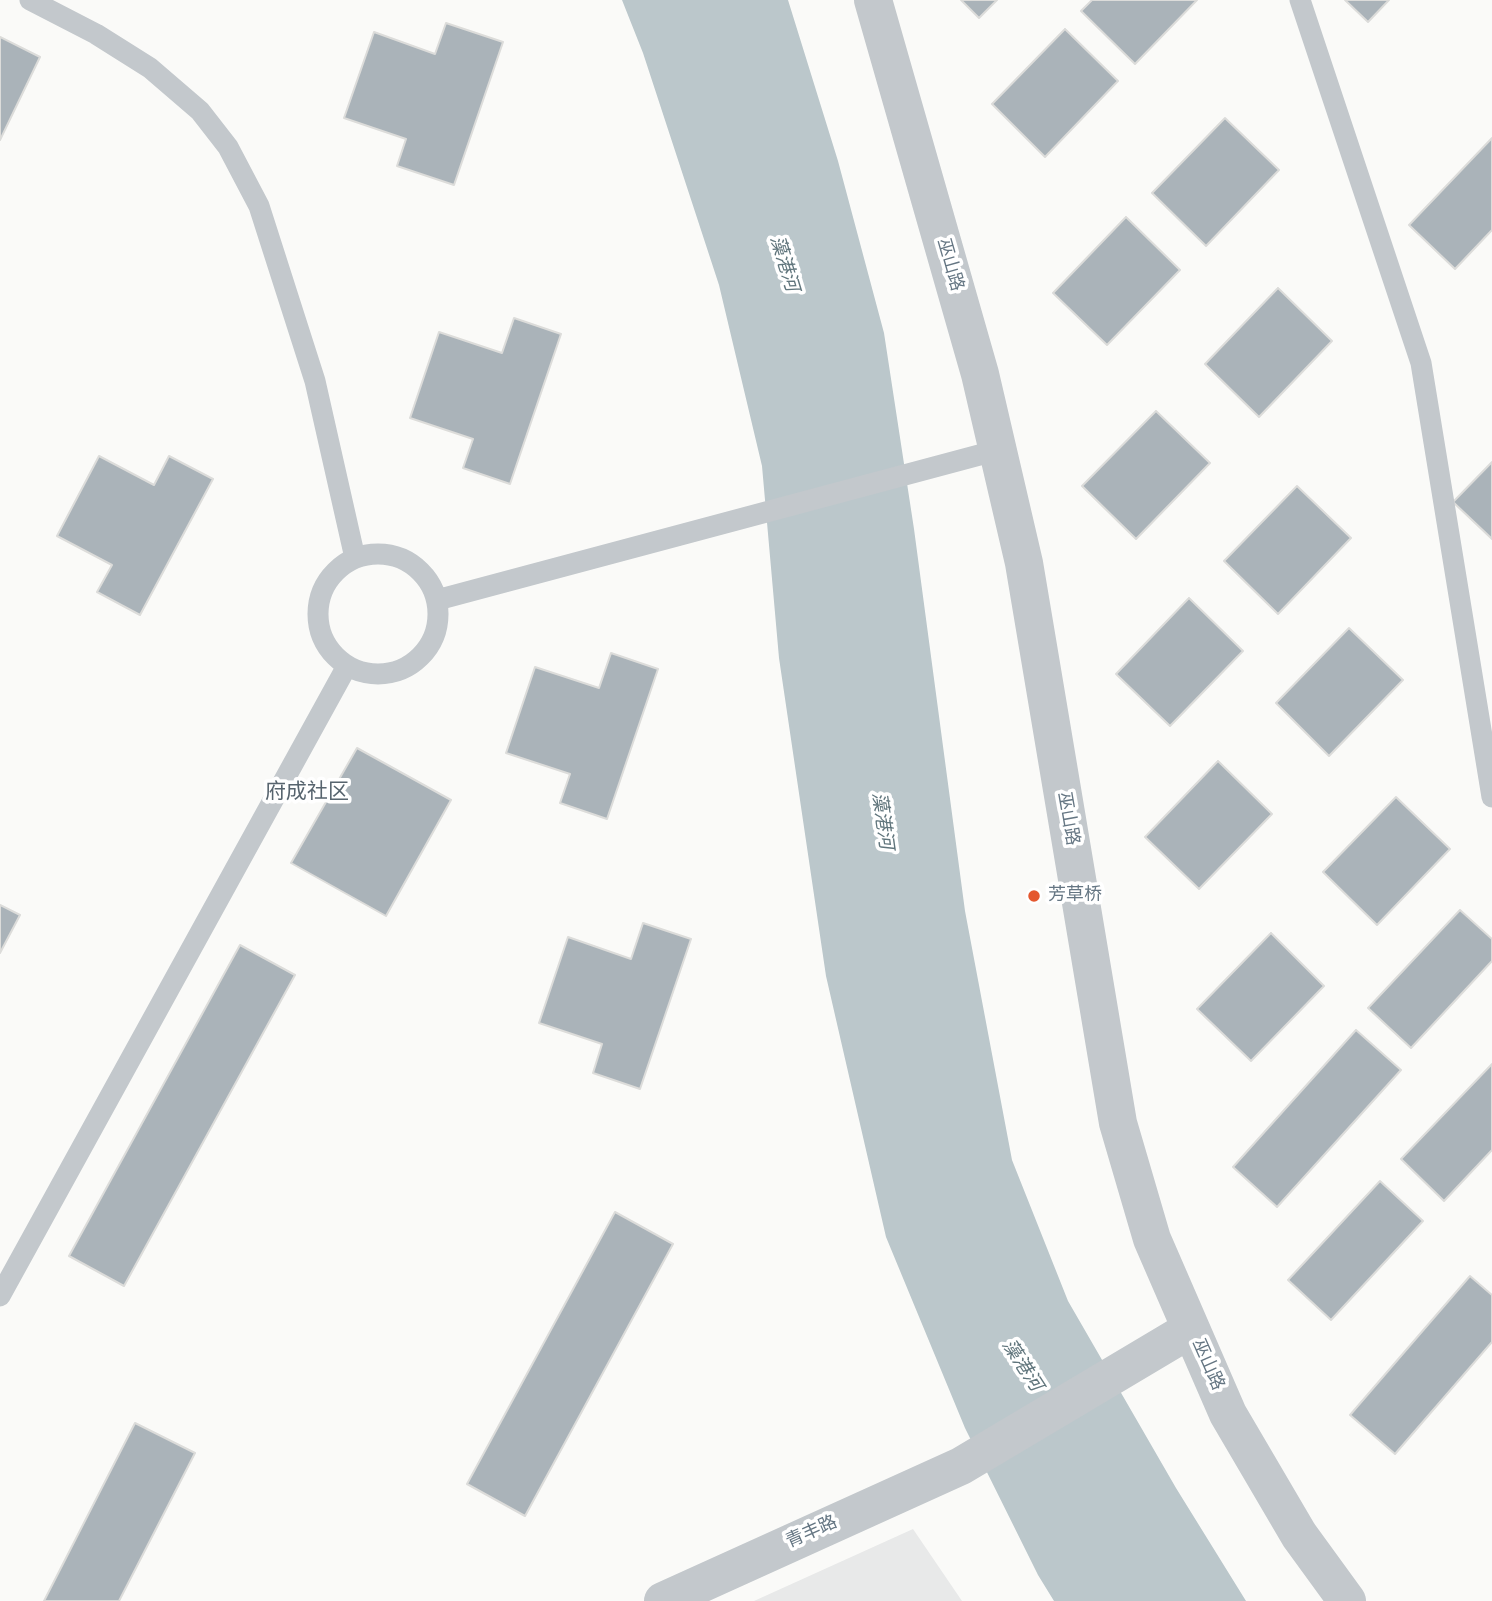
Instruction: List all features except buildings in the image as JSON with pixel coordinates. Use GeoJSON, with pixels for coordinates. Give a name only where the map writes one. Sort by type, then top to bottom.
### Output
{"type":"FeatureCollection","features":[{"type":"Feature","properties":{"kind":"street","name":"巫山路"},"geometry":{"type":"LineString","coordinates":[[873,0],[980,374],[1024,563],[1118,1123],[1152,1239],[1228,1414],[1299,1535],[1347,1601]]}},
{"type":"Feature","properties":{"kind":"street","name":"青丰路"},"geometry":{"type":"LineString","coordinates":[[663,1601],[961,1466],[1191,1329]]}},
{"type":"Feature","properties":{"kind":"lane"},"geometry":{"type":"LineString","coordinates":[[30,0],[96,34],[150,68],[200,111],[228,147],[259,206],[315,381],[355,558]]}},
{"type":"Feature","properties":{"kind":"lane"},"geometry":{"type":"LineString","coordinates":[[1300,0],[1421,363],[1492,797]]}},
{"type":"Feature","properties":{"kind":"lane"},"geometry":{"type":"LineString","coordinates":[[437,600],[998,450]]}},
{"type":"Feature","properties":{"kind":"lane"},"geometry":{"type":"LineString","coordinates":[[376,554],[396,556],[414,565],[428,581],[437,600],[437,626],[427,650],[407,667],[382,675],[356,672],[334,658],[321,637],[317,614],[322,591],[335,571],[355,558],[376,554]]}},
{"type":"Feature","properties":{"kind":"lane"},"geometry":{"type":"LineString","coordinates":[[0,1296],[347,666]]}},
{"type":"Feature","properties":{"kind":"shaded area"},"geometry":{"type":"Polygon","coordinates":[[[913,1529],[962,1601],[754,1601],[913,1529]]]}},
{"type":"Feature","properties":{"kind":"water","name":"藻港河"},"geometry":{"type":"Polygon","coordinates":[[[622,0],[788,0],[838,161],[884,333],[914,529],[965,911],[1012,1160],[1068,1301],[1176,1488],[1246,1601],[1054,1601],[1038,1575],[965,1428],[886,1237],[826,976],[779,658],[762,466],[719,285],[643,53],[622,0]]]}},
{"type":"Feature","properties":{"kind":"place","name":"芳草桥"},"geometry":{"type":"Point","coordinates":[1034,896]}},
{"type":"Feature","properties":{"kind":"district","name":"府成社区"},"geometry":{"type":"Point","coordinates":[307,793]}}]}
